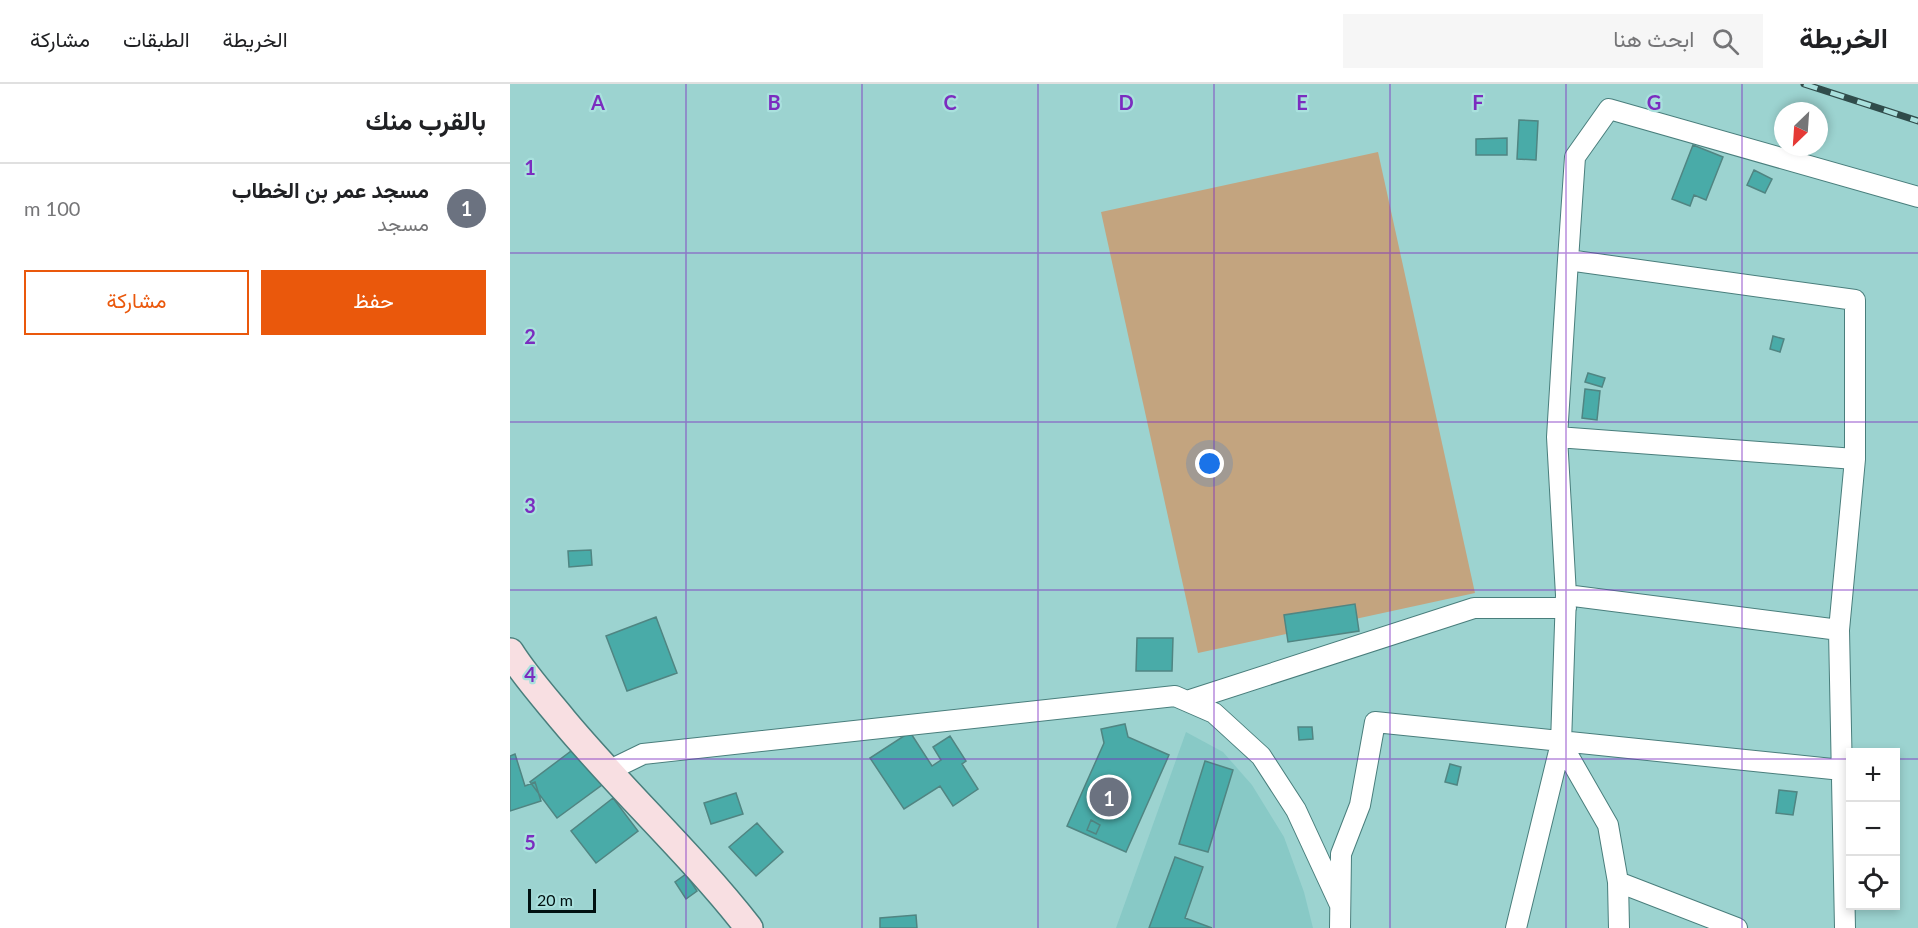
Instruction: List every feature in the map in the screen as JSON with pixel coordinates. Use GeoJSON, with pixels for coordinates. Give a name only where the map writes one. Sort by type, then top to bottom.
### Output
{"type":"FeatureCollection","features":[{"type":"Feature","properties":{"kind":"main road"},"geometry":{"type":"LineString","coordinates":[[510,652],[522,670],[608,771],[723,895],[749,928]]}},
{"type":"Feature","properties":{"kind":"street"},"geometry":{"type":"LineString","coordinates":[[1516,928],[1561,743],[1566,602],[1557,437],[1575,157],[1609,109],[1918,197]]}},
{"type":"Feature","properties":{"kind":"street"},"geometry":{"type":"LineString","coordinates":[[1568,260],[1855,300],[1855,459],[1839,630],[1845,928]]}},
{"type":"Feature","properties":{"kind":"street"},"geometry":{"type":"LineString","coordinates":[[1557,437],[1855,459]]}},
{"type":"Feature","properties":{"kind":"street"},"geometry":{"type":"LineString","coordinates":[[1187,701],[1474,608],[1566,602],[1839,630]]}},
{"type":"Feature","properties":{"kind":"street"},"geometry":{"type":"LineString","coordinates":[[608,771],[643,754],[1175,696],[1214,713],[1261,756],[1296,810],[1340,905]]}},
{"type":"Feature","properties":{"kind":"street"},"geometry":{"type":"LineString","coordinates":[[1340,928],[1341,854],[1360,805],[1375,722],[1561,743],[1842,770]]}},
{"type":"Feature","properties":{"kind":"street"},"geometry":{"type":"LineString","coordinates":[[1561,743],[1608,825],[1618,882],[1620,928]]}},
{"type":"Feature","properties":{"kind":"street"},"geometry":{"type":"LineString","coordinates":[[1618,882],[1737,928]]}},
{"type":"Feature","properties":{"kind":"shaded area"},"geometry":{"type":"Polygon","coordinates":[[[1378,152],[1475,593],[1198,653],[1101,212],[1378,152]]]}},
{"type":"Feature","properties":{"kind":"shaded area"},"geometry":{"type":"Polygon","coordinates":[[[1186,732],[1223,752],[1252,785],[1284,837],[1304,892],[1313,928],[1116,928],[1186,732]]]}},
{"type":"Feature","properties":{"kind":"building"},"geometry":{"type":"Polygon","coordinates":[[[1519,120],[1538,121],[1536,160],[1517,159],[1519,120]]]}},
{"type":"Feature","properties":{"kind":"building"},"geometry":{"type":"Polygon","coordinates":[[[1507,138],[1507,155],[1476,155],[1476,139],[1507,138]]]}},
{"type":"Feature","properties":{"kind":"building"},"geometry":{"type":"Polygon","coordinates":[[[1693,145],[1723,157],[1706,200],[1694,195],[1690,206],[1672,199],[1693,145]]]}},
{"type":"Feature","properties":{"kind":"building"},"geometry":{"type":"Polygon","coordinates":[[[1754,170],[1772,179],[1765,193],[1747,185],[1754,170]]]}},
{"type":"Feature","properties":{"kind":"building"},"geometry":{"type":"Polygon","coordinates":[[[1773,336],[1784,339],[1780,352],[1770,349],[1773,336]]]}},
{"type":"Feature","properties":{"kind":"building"},"geometry":{"type":"Polygon","coordinates":[[[1588,373],[1605,378],[1602,387],[1585,382],[1588,373]]]}},
{"type":"Feature","properties":{"kind":"building"},"geometry":{"type":"Polygon","coordinates":[[[1585,389],[1600,391],[1597,420],[1582,418],[1585,389]]]}},
{"type":"Feature","properties":{"kind":"building"},"geometry":{"type":"Polygon","coordinates":[[[591,550],[592,565],[569,567],[568,551],[591,550]]]}},
{"type":"Feature","properties":{"kind":"building"},"geometry":{"type":"Polygon","coordinates":[[[1355,604],[1359,631],[1288,642],[1284,615],[1355,604]]]}},
{"type":"Feature","properties":{"kind":"building"},"geometry":{"type":"Polygon","coordinates":[[[656,617],[677,673],[627,691],[606,636],[656,617]]]}},
{"type":"Feature","properties":{"kind":"building"},"geometry":{"type":"Polygon","coordinates":[[[1137,638],[1173,638],[1172,671],[1136,671],[1137,638]]]}},
{"type":"Feature","properties":{"kind":"building"},"geometry":{"type":"Polygon","coordinates":[[[1125,724],[1128,737],[1169,755],[1126,852],[1067,826],[1104,743],[1101,729],[1125,724]]]}},
{"type":"Feature","properties":{"kind":"building"},"geometry":{"type":"Polygon","coordinates":[[[1298,727],[1312,727],[1313,739],[1299,740],[1298,727]]]}},
{"type":"Feature","properties":{"kind":"building"},"geometry":{"type":"Polygon","coordinates":[[[910,732],[932,766],[941,760],[933,747],[950,736],[966,761],[962,764],[978,789],[953,806],[940,786],[904,809],[870,758],[910,732]]]}},
{"type":"Feature","properties":{"kind":"building"},"geometry":{"type":"Polygon","coordinates":[[[579,745],[606,782],[557,818],[530,782],[579,745]]]}},
{"type":"Feature","properties":{"kind":"building"},"geometry":{"type":"Polygon","coordinates":[[[515,754],[525,786],[535,782],[541,801],[510,811],[510,756],[515,754]]]}},
{"type":"Feature","properties":{"kind":"building"},"geometry":{"type":"Polygon","coordinates":[[[1205,761],[1233,770],[1208,852],[1179,844],[1205,761]]]}},
{"type":"Feature","properties":{"kind":"building"},"geometry":{"type":"Polygon","coordinates":[[[1450,764],[1461,767],[1457,785],[1445,782],[1450,764]]]}},
{"type":"Feature","properties":{"kind":"building"},"geometry":{"type":"Polygon","coordinates":[[[1109,784],[1118,787],[1121,796],[1118,805],[1109,808],[1100,805],[1097,796],[1100,787],[1109,784]]]}},
{"type":"Feature","properties":{"kind":"building"},"geometry":{"type":"Polygon","coordinates":[[[1779,790],[1797,792],[1793,815],[1776,813],[1779,790]]]}},
{"type":"Feature","properties":{"kind":"building"},"geometry":{"type":"Polygon","coordinates":[[[736,793],[743,814],[711,824],[704,803],[736,793]]]}},
{"type":"Feature","properties":{"kind":"building"},"geometry":{"type":"Polygon","coordinates":[[[613,798],[638,831],[596,863],[571,831],[613,798]]]}},
{"type":"Feature","properties":{"kind":"building"},"geometry":{"type":"Polygon","coordinates":[[[1091,820],[1100,825],[1096,834],[1087,830],[1091,820]]]}},
{"type":"Feature","properties":{"kind":"building"},"geometry":{"type":"Polygon","coordinates":[[[757,823],[783,852],[756,876],[729,847],[757,823]]]}},
{"type":"Feature","properties":{"kind":"building"},"geometry":{"type":"Polygon","coordinates":[[[1175,857],[1203,867],[1185,918],[1212,928],[1149,928],[1175,857]]]}},
{"type":"Feature","properties":{"kind":"building"},"geometry":{"type":"Polygon","coordinates":[[[686,874],[697,891],[686,899],[675,882],[686,874]]]}},
{"type":"Feature","properties":{"kind":"building"},"geometry":{"type":"Polygon","coordinates":[[[916,915],[917,928],[880,928],[880,918],[916,915]]]}},
{"type":"Feature","properties":{"kind":"railway"},"geometry":{"type":"LineString","coordinates":[[1804,84],[1918,121]]}},
{"type":"Feature","properties":{"kind":"place","name":"مسجد عمر بن الخطاب"},"geometry":{"type":"Point","coordinates":[1109,797]}}]}
